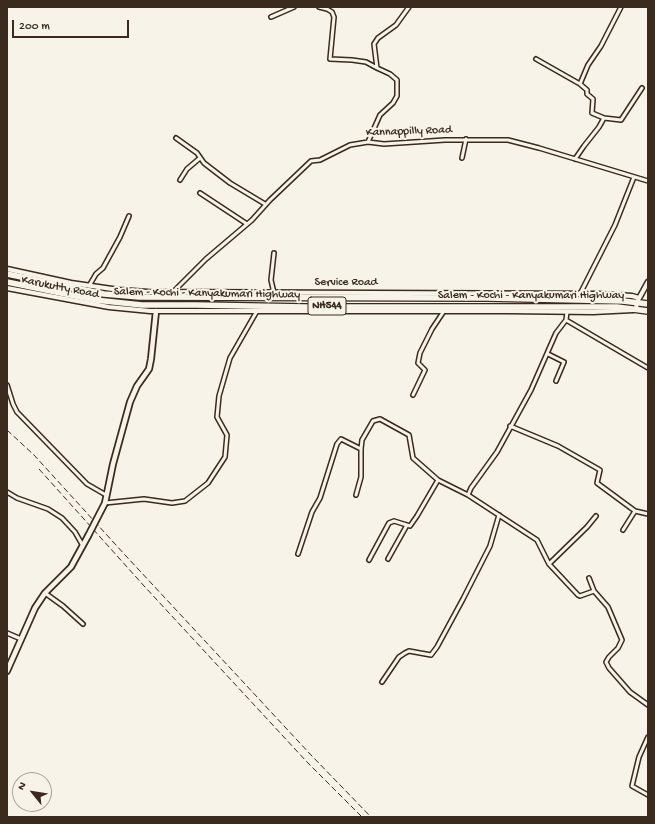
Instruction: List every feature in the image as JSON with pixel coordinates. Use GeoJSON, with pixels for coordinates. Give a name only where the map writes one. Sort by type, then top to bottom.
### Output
{"type":"FeatureCollection","features":[{"type":"Feature","properties":{"kind":"highway","name":"Salem - Kochi - Kanyakumari Highway"},"geometry":{"type":"LineString","coordinates":[[7,274],[104,294],[168,298],[487,298],[638,300],[648,304]]}},
{"type":"Feature","properties":{"kind":"highway","name":"Salem - Kochi - Kanyakumari Highway"},"geometry":{"type":"LineString","coordinates":[[7,282],[95,300],[157,308],[518,306],[636,309],[648,311]]}},
{"type":"Feature","properties":{"kind":"highway"},"geometry":{"type":"LineString","coordinates":[[168,298],[173,292]]}},
{"type":"Feature","properties":{"kind":"main road"},"geometry":{"type":"LineString","coordinates":[[7,671],[35,608],[45,593],[71,567],[105,503],[130,402],[137,386],[149,369],[157,308]]}},
{"type":"Feature","properties":{"kind":"street"},"geometry":{"type":"LineString","coordinates":[[271,17],[294,7]]}},
{"type":"Feature","properties":{"kind":"street"},"geometry":{"type":"LineString","coordinates":[[319,7],[328,9],[332,12],[334,17],[331,31],[330,59],[366,62],[390,74],[397,80],[397,96],[393,103],[380,115],[368,142]]}},
{"type":"Feature","properties":{"kind":"street"},"geometry":{"type":"LineString","coordinates":[[377,68],[374,44],[378,38],[396,24],[408,7]]}},
{"type":"Feature","properties":{"kind":"street"},"geometry":{"type":"LineString","coordinates":[[580,84],[588,65],[601,46],[621,7]]}},
{"type":"Feature","properties":{"kind":"street"},"geometry":{"type":"LineString","coordinates":[[536,59],[588,90],[587,94],[594,99],[592,113],[604,118],[621,120],[642,88]]}},
{"type":"Feature","properties":{"kind":"street"},"geometry":{"type":"LineString","coordinates":[[575,159],[599,128],[604,118]]}},
{"type":"Feature","properties":{"kind":"street"},"geometry":{"type":"LineString","coordinates":[[176,138],[197,153],[204,163],[230,183],[265,204]]}},
{"type":"Feature","properties":{"kind":"street"},"geometry":{"type":"LineString","coordinates":[[462,158],[466,139]]}},
{"type":"Feature","properties":{"kind":"street","name":"Kannappilly Road"},"geometry":{"type":"LineString","coordinates":[[173,292],[206,259],[247,224],[265,204],[312,161],[320,160],[350,145],[368,142],[384,144],[466,139],[508,140],[648,180]]}},
{"type":"Feature","properties":{"kind":"street"},"geometry":{"type":"LineString","coordinates":[[180,180],[187,169],[200,158]]}},
{"type":"Feature","properties":{"kind":"street"},"geometry":{"type":"LineString","coordinates":[[580,294],[615,225],[634,177]]}},
{"type":"Feature","properties":{"kind":"street"},"geometry":{"type":"LineString","coordinates":[[200,193],[247,224]]}},
{"type":"Feature","properties":{"kind":"street"},"geometry":{"type":"LineString","coordinates":[[89,286],[96,274],[103,268],[120,237],[129,216]]}},
{"type":"Feature","properties":{"kind":"street"},"geometry":{"type":"LineString","coordinates":[[274,253],[271,280],[274,293]]}},
{"type":"Feature","properties":{"kind":"street","name":"Service Road"},"geometry":{"type":"LineString","coordinates":[[7,269],[89,286],[119,290],[274,293],[580,294],[616,295],[638,300]]}},
{"type":"Feature","properties":{"kind":"street"},"geometry":{"type":"LineString","coordinates":[[636,309],[638,300],[648,282]]}},
{"type":"Feature","properties":{"kind":"street","name":"Karukutty Road"},"geometry":{"type":"LineString","coordinates":[[7,288],[109,308],[257,311],[444,312],[567,312],[630,311],[636,309]]}},
{"type":"Feature","properties":{"kind":"street"},"geometry":{"type":"LineString","coordinates":[[105,503],[144,499],[172,503],[185,501],[208,483],[225,457],[227,435],[217,417],[219,396],[230,358],[257,311]]}},
{"type":"Feature","properties":{"kind":"street"},"geometry":{"type":"LineString","coordinates":[[413,395],[425,370],[418,362],[420,353],[432,329],[444,312]]}},
{"type":"Feature","properties":{"kind":"street"},"geometry":{"type":"LineString","coordinates":[[468,495],[471,488],[497,452],[531,390],[556,333],[566,320],[567,312]]}},
{"type":"Feature","properties":{"kind":"street"},"geometry":{"type":"LineString","coordinates":[[566,320],[648,368]]}},
{"type":"Feature","properties":{"kind":"street"},"geometry":{"type":"LineString","coordinates":[[548,354],[564,363],[556,382]]}},
{"type":"Feature","properties":{"kind":"street"},"geometry":{"type":"LineString","coordinates":[[7,385],[17,412],[87,484],[106,495]]}},
{"type":"Feature","properties":{"kind":"street"},"geometry":{"type":"LineString","coordinates":[[356,494],[361,477],[362,440],[373,421],[380,419],[409,435],[413,458],[438,480],[468,495],[537,540],[549,564],[580,596],[594,591]]}},
{"type":"Feature","properties":{"kind":"street"},"geometry":{"type":"LineString","coordinates":[[510,426],[558,446],[600,470],[597,483],[635,511],[648,514]]}},
{"type":"Feature","properties":{"kind":"street"},"geometry":{"type":"LineString","coordinates":[[298,554],[312,512],[320,498],[337,444],[341,439],[361,449]]}},
{"type":"Feature","properties":{"kind":"street"},"geometry":{"type":"LineString","coordinates":[[369,560],[389,523],[394,521],[410,526],[438,480]]}},
{"type":"Feature","properties":{"kind":"street"},"geometry":{"type":"LineString","coordinates":[[7,492],[17,498],[48,509],[62,518],[75,532],[83,546]]}},
{"type":"Feature","properties":{"kind":"street"},"geometry":{"type":"LineString","coordinates":[[623,530],[635,511]]}},
{"type":"Feature","properties":{"kind":"street"},"geometry":{"type":"LineString","coordinates":[[382,682],[399,657],[405,653],[409,651],[431,655],[437,647],[490,546],[499,515]]}},
{"type":"Feature","properties":{"kind":"street"},"geometry":{"type":"LineString","coordinates":[[549,564],[587,527],[596,516]]}},
{"type":"Feature","properties":{"kind":"street"},"geometry":{"type":"LineString","coordinates":[[388,559],[407,525]]}},
{"type":"Feature","properties":{"kind":"street"},"geometry":{"type":"LineString","coordinates":[[589,578],[594,591],[608,607],[622,640],[618,648],[606,662],[609,668],[630,692],[648,705]]}},
{"type":"Feature","properties":{"kind":"street"},"geometry":{"type":"LineString","coordinates":[[45,593],[83,624]]}},
{"type":"Feature","properties":{"kind":"street"},"geometry":{"type":"LineString","coordinates":[[7,633],[21,639]]}},
{"type":"Feature","properties":{"kind":"street"},"geometry":{"type":"LineString","coordinates":[[648,737],[639,757],[632,786],[648,795]]}},
{"type":"Feature","properties":{"kind":"railway"},"geometry":{"type":"LineString","coordinates":[[7,430],[34,455],[311,755],[371,817]]}},
{"type":"Feature","properties":{"kind":"railway"},"geometry":{"type":"LineString","coordinates":[[39,469],[145,587],[307,762],[362,817]]}}]}
